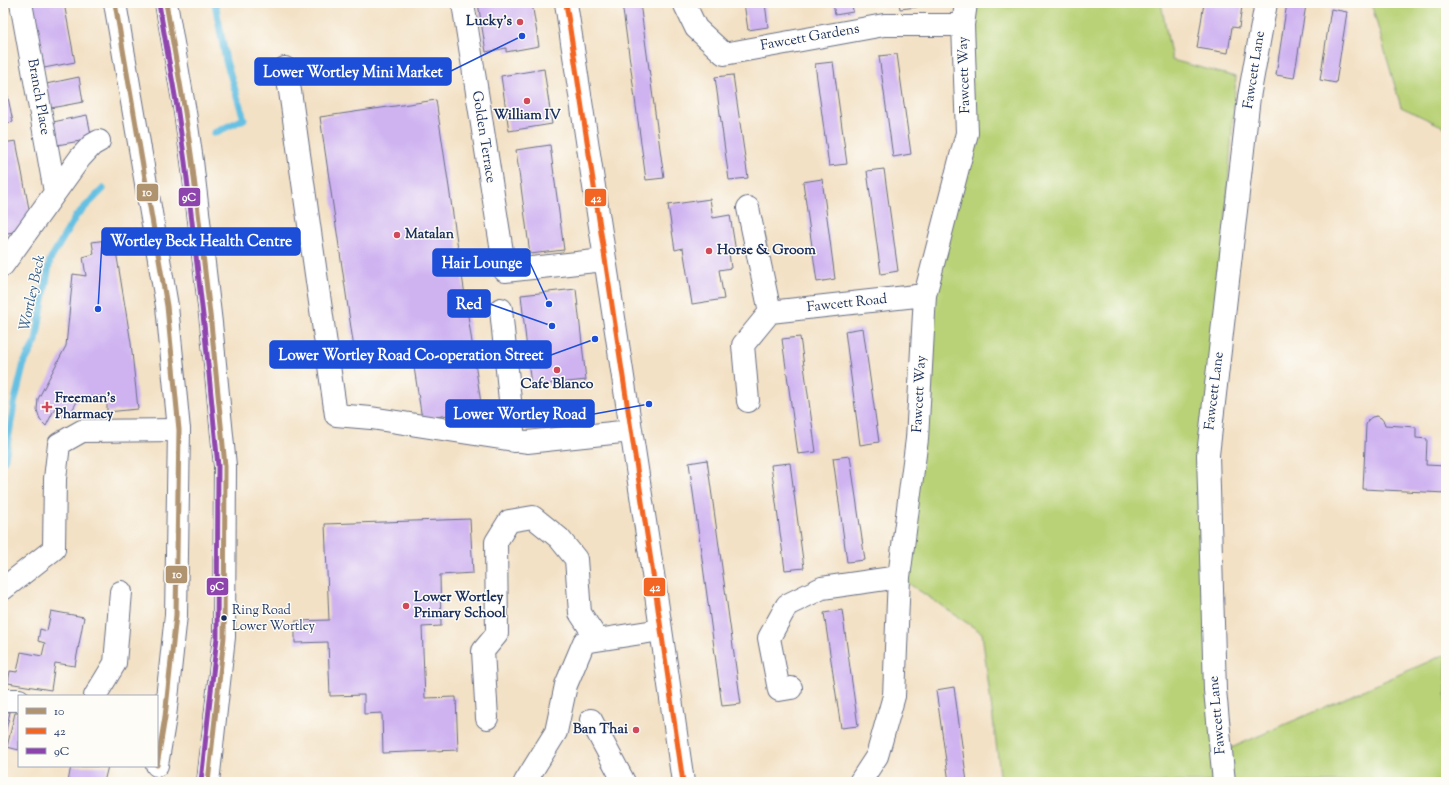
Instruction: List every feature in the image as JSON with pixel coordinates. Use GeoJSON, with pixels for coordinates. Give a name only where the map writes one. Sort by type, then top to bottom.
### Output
{"type":"FeatureCollection","features":[{"type":"Feature","properties":{"kind":"main road","name":"Branch Place"},"geometry":{"type":"LineString","coordinates":[[21,3],[55,192]]}},
{"type":"Feature","properties":{"kind":"main road"},"geometry":{"type":"LineString","coordinates":[[115,3],[167,306],[179,430],[176,614],[165,717],[158,760]]}},
{"type":"Feature","properties":{"kind":"main road"},"geometry":{"type":"LineString","coordinates":[[166,3],[192,161],[211,323],[225,466],[224,637],[208,782]]}},
{"type":"Feature","properties":{"kind":"main road","name":"Golden Terrace"},"geometry":{"type":"LineString","coordinates":[[463,3],[505,271],[604,260]]}},
{"type":"Feature","properties":{"kind":"main road"},"geometry":{"type":"LineString","coordinates":[[566,3],[653,574],[683,782]]}},
{"type":"Feature","properties":{"kind":"main road","name":"Fawcett Gardens"},"geometry":{"type":"LineString","coordinates":[[684,3],[696,28],[724,54],[884,25],[963,25]]}},
{"type":"Feature","properties":{"kind":"main road","name":"Fawcett Way"},"geometry":{"type":"LineString","coordinates":[[860,782],[877,756],[894,696],[899,577],[917,439],[925,295],[967,133],[963,25],[966,3]]}},
{"type":"Feature","properties":{"kind":"main road","name":"Fawcett Lane"},"geometry":{"type":"LineString","coordinates":[[1224,782],[1215,690],[1208,454],[1249,97],[1266,3]]}},
{"type":"Feature","properties":{"kind":"main road"},"geometry":{"type":"LineString","coordinates":[[285,68],[290,91],[336,415],[371,418],[527,442],[631,430]]}},
{"type":"Feature","properties":{"kind":"main road"},"geometry":{"type":"LineString","coordinates":[[3,265],[80,158],[92,145],[99,141]]}},
{"type":"Feature","properties":{"kind":"main road"},"geometry":{"type":"LineString","coordinates":[[748,208],[770,312],[743,345],[748,401]]}},
{"type":"Feature","properties":{"kind":"main road","name":"Fawcett Road"},"geometry":{"type":"LineString","coordinates":[[770,312],[925,295]]}},
{"type":"Feature","properties":{"kind":"main road"},"geometry":{"type":"LineString","coordinates":[[501,309],[514,441]]}},
{"type":"Feature","properties":{"kind":"main road"},"geometry":{"type":"LineString","coordinates":[[3,589],[54,549],[55,479],[59,444],[82,431],[179,430]]}},
{"type":"Feature","properties":{"kind":"main road"},"geometry":{"type":"LineString","coordinates":[[487,718],[483,651],[497,634],[496,542],[509,521],[533,517],[559,538],[576,559],[580,613],[597,640]]}},
{"type":"Feature","properties":{"kind":"main road"},"geometry":{"type":"LineString","coordinates":[[791,688],[779,690],[770,638],[787,605],[822,588],[899,577]]}},
{"type":"Feature","properties":{"kind":"main road"},"geometry":{"type":"LineString","coordinates":[[96,695],[115,663],[121,592]]}},
{"type":"Feature","properties":{"kind":"main road"},"geometry":{"type":"LineString","coordinates":[[525,782],[556,732],[566,685],[584,642],[661,630]]}},
{"type":"Feature","properties":{"kind":"main road"},"geometry":{"type":"LineString","coordinates":[[3,700],[18,700]]}},
{"type":"Feature","properties":{"kind":"main road"},"geometry":{"type":"LineString","coordinates":[[591,720],[624,782]]}},
{"type":"Feature","properties":{"kind":"main road"},"geometry":{"type":"LineString","coordinates":[[154,782],[157,767]]}},
{"type":"Feature","properties":{"kind":"green space"},"geometry":{"type":"Polygon","coordinates":[[[966,3],[1161,3],[1172,60],[1236,77],[1208,454],[1222,752],[1446,654],[1446,782],[1001,782],[982,633],[899,577],[925,295],[962,153],[966,3]]]}},
{"type":"Feature","properties":{"kind":"green space"},"geometry":{"type":"Polygon","coordinates":[[[1371,3],[1446,3],[1446,128],[1401,107],[1371,3]]]}},
{"type":"Feature","properties":{"kind":"building"},"geometry":{"type":"Polygon","coordinates":[[[32,3],[64,3],[75,62],[44,68],[32,3]]]}},
{"type":"Feature","properties":{"kind":"building"},"geometry":{"type":"Polygon","coordinates":[[[478,3],[532,3],[539,46],[506,52],[506,48],[486,52],[478,3]]]}},
{"type":"Feature","properties":{"kind":"building"},"geometry":{"type":"Polygon","coordinates":[[[622,3],[640,3],[664,178],[646,180],[622,3]]]}},
{"type":"Feature","properties":{"kind":"building"},"geometry":{"type":"Polygon","coordinates":[[[744,3],[765,3],[768,27],[748,30],[744,3]]]}},
{"type":"Feature","properties":{"kind":"building"},"geometry":{"type":"Polygon","coordinates":[[[833,3],[852,3],[853,12],[835,15],[833,3]]]}},
{"type":"Feature","properties":{"kind":"building"},"geometry":{"type":"Polygon","coordinates":[[[899,3],[916,3],[917,7],[900,9],[899,3]]]}},
{"type":"Feature","properties":{"kind":"building"},"geometry":{"type":"Polygon","coordinates":[[[1204,3],[1225,3],[1242,6],[1239,28],[1232,27],[1228,53],[1197,48],[1204,3]]]}},
{"type":"Feature","properties":{"kind":"building"},"geometry":{"type":"Polygon","coordinates":[[[1287,3],[1306,5],[1294,78],[1276,75],[1287,3]]]}},
{"type":"Feature","properties":{"kind":"building"},"geometry":{"type":"Polygon","coordinates":[[[1331,9],[1347,12],[1336,83],[1320,80],[1331,9]]]}},
{"type":"Feature","properties":{"kind":"building"},"geometry":{"type":"Polygon","coordinates":[[[897,54],[911,154],[893,157],[879,56],[897,54]]]}},
{"type":"Feature","properties":{"kind":"building"},"geometry":{"type":"Polygon","coordinates":[[[833,62],[847,164],[829,166],[815,64],[833,62]]]}},
{"type":"Feature","properties":{"kind":"building"},"geometry":{"type":"Polygon","coordinates":[[[544,69],[552,124],[509,131],[501,76],[544,69]]]}},
{"type":"Feature","properties":{"kind":"building"},"geometry":{"type":"Polygon","coordinates":[[[3,73],[13,122],[3,124],[3,73]]]}},
{"type":"Feature","properties":{"kind":"building"},"geometry":{"type":"Polygon","coordinates":[[[733,75],[748,178],[729,180],[715,77],[733,75]]]}},
{"type":"Feature","properties":{"kind":"building"},"geometry":{"type":"Polygon","coordinates":[[[79,77],[83,102],[51,108],[46,84],[79,77]]]}},
{"type":"Feature","properties":{"kind":"building","name":"Matalan"},"geometry":{"type":"Polygon","coordinates":[[[436,100],[482,410],[422,419],[412,354],[356,362],[320,117],[436,100]]]}},
{"type":"Feature","properties":{"kind":"building"},"geometry":{"type":"Polygon","coordinates":[[[87,115],[92,139],[57,145],[53,122],[87,115]]]}},
{"type":"Feature","properties":{"kind":"building"},"geometry":{"type":"Polygon","coordinates":[[[16,141],[30,214],[18,231],[3,234],[3,143],[16,141]]]}},
{"type":"Feature","properties":{"kind":"building"},"geometry":{"type":"Polygon","coordinates":[[[550,145],[564,250],[530,254],[516,150],[550,145]]]}},
{"type":"Feature","properties":{"kind":"building"},"geometry":{"type":"Polygon","coordinates":[[[884,169],[898,271],[881,274],[867,171],[884,169]]]}},
{"type":"Feature","properties":{"kind":"building"},"geometry":{"type":"Polygon","coordinates":[[[822,179],[835,279],[817,282],[803,182],[822,179]]]}},
{"type":"Feature","properties":{"kind":"building","name":"Horse & Groom"},"geometry":{"type":"Polygon","coordinates":[[[710,199],[713,218],[730,215],[736,252],[729,253],[731,268],[719,270],[724,299],[692,304],[683,248],[675,250],[668,205],[710,199]]]}},
{"type":"Feature","properties":{"kind":"building"},"geometry":{"type":"Polygon","coordinates":[[[114,239],[131,343],[138,409],[107,412],[107,396],[79,398],[69,416],[62,417],[58,413],[56,406],[46,426],[40,420],[37,410],[38,399],[66,346],[73,274],[86,276],[83,257],[94,254],[92,242],[114,239]]]}},
{"type":"Feature","properties":{"kind":"building"},"geometry":{"type":"Polygon","coordinates":[[[576,289],[586,380],[531,386],[521,295],[576,289]]]}},
{"type":"Feature","properties":{"kind":"building"},"geometry":{"type":"Polygon","coordinates":[[[863,328],[879,442],[860,445],[845,331],[863,328]]]}},
{"type":"Feature","properties":{"kind":"building"},"geometry":{"type":"Polygon","coordinates":[[[800,337],[816,452],[798,454],[782,339],[800,337]]]}},
{"type":"Feature","properties":{"kind":"building"},"geometry":{"type":"Polygon","coordinates":[[[1377,416],[1381,418],[1385,425],[1416,427],[1416,438],[1427,439],[1426,465],[1446,466],[1446,493],[1363,489],[1366,425],[1368,420],[1377,416]]]}},
{"type":"Feature","properties":{"kind":"building"},"geometry":{"type":"Polygon","coordinates":[[[850,456],[865,560],[847,562],[833,458],[850,456]]]}},
{"type":"Feature","properties":{"kind":"building"},"geometry":{"type":"Polygon","coordinates":[[[707,460],[741,704],[722,706],[689,463],[707,460]]]}},
{"type":"Feature","properties":{"kind":"building"},"geometry":{"type":"Polygon","coordinates":[[[790,463],[804,568],[785,570],[771,465],[790,463]]]}},
{"type":"Feature","properties":{"kind":"building"},"geometry":{"type":"Polygon","coordinates":[[[470,519],[473,573],[440,575],[441,626],[422,627],[425,698],[456,697],[458,750],[383,753],[382,713],[364,714],[364,695],[330,696],[328,642],[295,643],[295,621],[329,620],[325,524],[470,519]]]}},
{"type":"Feature","properties":{"kind":"building"},"geometry":{"type":"Polygon","coordinates":[[[842,610],[858,726],[841,728],[824,613],[842,610]]]}},
{"type":"Feature","properties":{"kind":"building"},"geometry":{"type":"Polygon","coordinates":[[[51,611],[84,617],[75,666],[55,663],[51,690],[8,683],[10,671],[17,672],[21,652],[42,656],[45,643],[38,641],[40,629],[47,631],[51,611]]]}},
{"type":"Feature","properties":{"kind":"building"},"geometry":{"type":"Polygon","coordinates":[[[954,687],[967,782],[949,782],[936,690],[954,687]]]}},
{"type":"Feature","properties":{"kind":"building"},"geometry":{"type":"Polygon","coordinates":[[[3,711],[10,712],[4,739],[3,739],[3,711]]]}},
{"type":"Feature","properties":{"kind":"building"},"geometry":{"type":"Polygon","coordinates":[[[15,713],[18,713],[18,750],[7,747],[15,713]]]}},
{"type":"Feature","properties":{"kind":"building"},"geometry":{"type":"Polygon","coordinates":[[[71,767],[108,767],[104,782],[68,782],[71,767]]]}},
{"type":"Feature","properties":{"kind":"waterway","name":"Wortley Beck"},"geometry":{"type":"LineString","coordinates":[[214,133],[244,119],[226,61],[215,3]]}},
{"type":"Feature","properties":{"kind":"waterway","name":"Wortley Beck"},"geometry":{"type":"LineString","coordinates":[[3,462],[5,458],[14,404],[24,363],[36,341],[50,260],[76,216],[103,189]]}},
{"type":"Feature","properties":{"kind":"transit line","name":"10"},"geometry":{"type":"LineString","coordinates":[[115,3],[167,306],[179,430],[176,615],[165,717],[158,759]]}},
{"type":"Feature","properties":{"kind":"transit line","name":"10"},"geometry":{"type":"LineString","coordinates":[[166,3],[192,161],[211,323],[225,466],[224,637],[208,782]]}},
{"type":"Feature","properties":{"kind":"transit line","name":"42"},"geometry":{"type":"LineString","coordinates":[[566,3],[653,574],[683,782]]}},
{"type":"Feature","properties":{"kind":"transit line","name":"9C"},"geometry":{"type":"LineString","coordinates":[[159,4],[185,162],[204,324],[218,466],[217,637],[201,781]]}},
{"type":"Feature","properties":{"kind":"place","name":"Lucky's"},"geometry":{"type":"Point","coordinates":[520,22]}},
{"type":"Feature","properties":{"kind":"place","name":"Lower Wortley Mini Market"},"geometry":{"type":"Point","coordinates":[522,36]}},
{"type":"Feature","properties":{"kind":"place","name":"William IV"},"geometry":{"type":"Point","coordinates":[527,101]}},
{"type":"Feature","properties":{"kind":"place","name":"Matalan"},"geometry":{"type":"Point","coordinates":[397,235]}},
{"type":"Feature","properties":{"kind":"place","name":"Horse & Groom"},"geometry":{"type":"Point","coordinates":[709,251]}},
{"type":"Feature","properties":{"kind":"place","name":"Hair Lounge"},"geometry":{"type":"Point","coordinates":[549,304]}},
{"type":"Feature","properties":{"kind":"place","name":"Wortley Beck Health Centre"},"geometry":{"type":"Point","coordinates":[98,309]}},
{"type":"Feature","properties":{"kind":"place","name":"Red"},"geometry":{"type":"Point","coordinates":[552,326]}},
{"type":"Feature","properties":{"kind":"place","name":"Lower Wortley Road Co-operation Street"},"geometry":{"type":"Point","coordinates":[595,339]}},
{"type":"Feature","properties":{"kind":"place","name":"Cafe Blanco"},"geometry":{"type":"Point","coordinates":[557,370]}},
{"type":"Feature","properties":{"kind":"place","name":"Lower Wortley Road"},"geometry":{"type":"Point","coordinates":[649,404]}},
{"type":"Feature","properties":{"kind":"place","name":"Freeman's Pharmacy"},"geometry":{"type":"Point","coordinates":[47,407]}},
{"type":"Feature","properties":{"kind":"place","name":"Lower Wortley Primary School"},"geometry":{"type":"Point","coordinates":[406,606]}},
{"type":"Feature","properties":{"kind":"place","name":"Ring Road Lower Wortley"},"geometry":{"type":"Point","coordinates":[224,618]}},
{"type":"Feature","properties":{"kind":"place","name":"Ban Thai"},"geometry":{"type":"Point","coordinates":[636,730]}}]}
